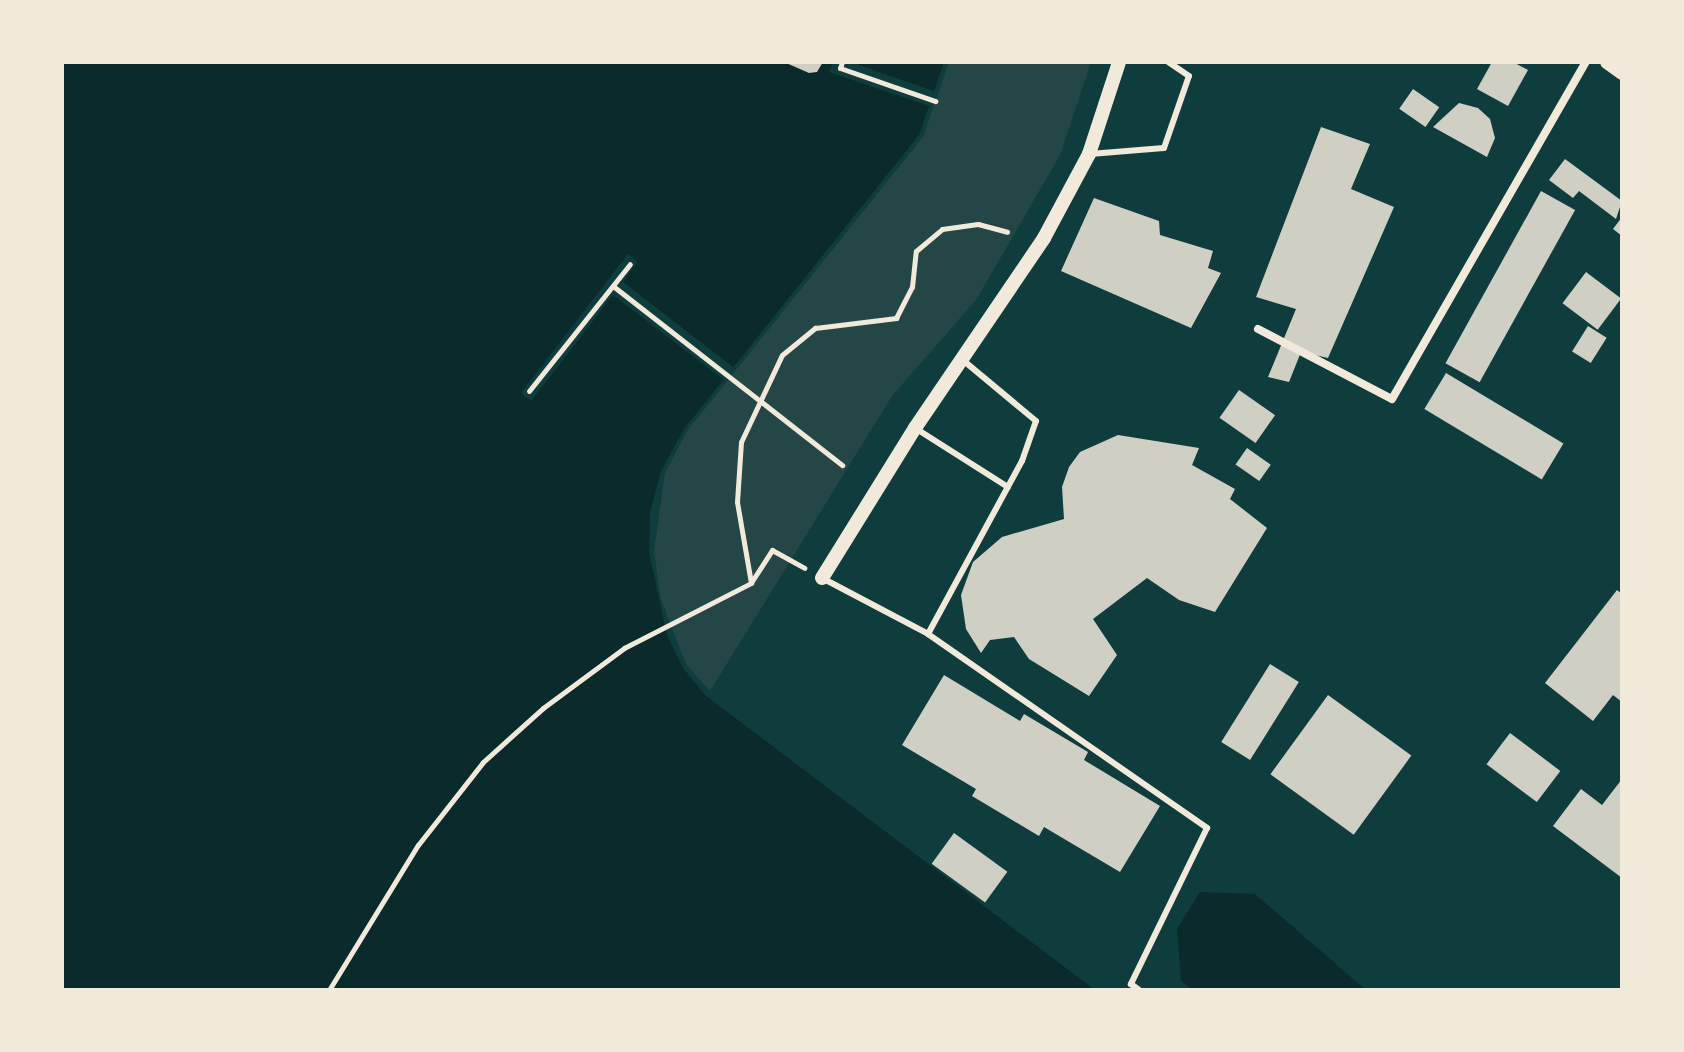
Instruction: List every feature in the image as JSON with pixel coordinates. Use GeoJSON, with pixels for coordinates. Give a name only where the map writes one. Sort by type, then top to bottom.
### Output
{"type":"FeatureCollection","features":[{"type":"Feature","properties":{"kind":"street"},"geometry":{"type":"LineString","coordinates":[[822,578],[915,428],[964,361],[1044,238],[1089,154],[1119,62]]}},
{"type":"Feature","properties":{"kind":"street"},"geometry":{"type":"LineString","coordinates":[[1258,329],[1392,399],[1586,62]]}},
{"type":"Feature","properties":{"kind":"street"},"geometry":{"type":"LineString","coordinates":[[1607,62],[1622,73]]}},
{"type":"Feature","properties":{"kind":"lane"},"geometry":{"type":"LineString","coordinates":[[1089,154],[1164,148],[1189,76],[1168,62]]}},
{"type":"Feature","properties":{"kind":"lane"},"geometry":{"type":"LineString","coordinates":[[928,634],[1032,443],[1036,421],[964,361]]}},
{"type":"Feature","properties":{"kind":"lane"},"geometry":{"type":"LineString","coordinates":[[915,428],[1008,487]]}},
{"type":"Feature","properties":{"kind":"lane"},"geometry":{"type":"LineString","coordinates":[[822,578],[928,634],[1207,828],[1131,984],[1139,990]]}},
{"type":"Feature","properties":{"kind":"path"},"geometry":{"type":"LineString","coordinates":[[842,62],[840,68],[935,101]]}},
{"type":"Feature","properties":{"kind":"path"},"geometry":{"type":"LineString","coordinates":[[751,583],[737,502],[741,442],[782,355],[815,328],[896,318],[912,287],[916,251],[926,239],[959,224],[1007,232]]}},
{"type":"Feature","properties":{"kind":"path"},"geometry":{"type":"LineString","coordinates":[[529,391],[630,264]]}},
{"type":"Feature","properties":{"kind":"path"},"geometry":{"type":"LineString","coordinates":[[613,286],[842,465]]}},
{"type":"Feature","properties":{"kind":"path"},"geometry":{"type":"LineString","coordinates":[[329,990],[424,836],[483,762],[543,708],[624,648],[751,583],[772,550],[822,578]]}},
{"type":"Feature","properties":{"kind":"shaded area"},"geometry":{"type":"Polygon","coordinates":[[[62,62],[944,62],[919,135],[684,429],[661,471],[650,512],[649,553],[667,635],[683,668],[705,695],[1095,990],[62,990],[62,62]]]}},
{"type":"Feature","properties":{"kind":"shaded area"},"geometry":{"type":"Polygon","coordinates":[[[949,62],[1091,62],[1060,155],[976,300],[892,396],[710,691],[686,664],[661,599],[654,551],[665,473],[687,431],[923,137],[949,62]]]}},
{"type":"Feature","properties":{"kind":"shaded area"},"geometry":{"type":"Polygon","coordinates":[[[1200,892],[1255,894],[1366,990],[1193,990],[1181,981],[1177,929],[1200,892]]]}},
{"type":"Feature","properties":{"kind":"pier"},"geometry":{"type":"Polygon","coordinates":[[[833,62],[850,62],[934,91],[929,106],[829,72],[833,62]]]}},
{"type":"Feature","properties":{"kind":"pier"},"geometry":{"type":"Polygon","coordinates":[[[628,254],[637,262],[623,282],[733,367],[724,380],[613,295],[531,401],[521,393],[628,254]]]}},
{"type":"Feature","properties":{"kind":"building"},"geometry":{"type":"Polygon","coordinates":[[[784,62],[823,62],[817,72],[809,73],[784,62]]]}},
{"type":"Feature","properties":{"kind":"building"},"geometry":{"type":"Polygon","coordinates":[[[1492,62],[1513,62],[1528,70],[1508,106],[1477,89],[1492,62]]]}},
{"type":"Feature","properties":{"kind":"building"},"geometry":{"type":"Polygon","coordinates":[[[1413,89],[1439,107],[1425,127],[1399,109],[1413,89]]]}},
{"type":"Feature","properties":{"kind":"building"},"geometry":{"type":"Polygon","coordinates":[[[1459,103],[1478,108],[1490,119],[1495,138],[1487,157],[1433,127],[1459,103]]]}},
{"type":"Feature","properties":{"kind":"building"},"geometry":{"type":"Polygon","coordinates":[[[1321,127],[1370,144],[1351,189],[1394,207],[1328,358],[1301,352],[1289,382],[1268,377],[1296,309],[1256,297],[1321,127]]]}},
{"type":"Feature","properties":{"kind":"building"},"geometry":{"type":"Polygon","coordinates":[[[1565,159],[1622,201],[1616,219],[1579,191],[1573,198],[1549,180],[1565,159]]]}},
{"type":"Feature","properties":{"kind":"building"},"geometry":{"type":"Polygon","coordinates":[[[1541,191],[1575,210],[1480,382],[1445,363],[1541,191]]]}},
{"type":"Feature","properties":{"kind":"building"},"geometry":{"type":"Polygon","coordinates":[[[1094,198],[1159,221],[1160,235],[1213,251],[1208,268],[1221,273],[1191,328],[1061,271],[1094,198]]]}},
{"type":"Feature","properties":{"kind":"building"},"geometry":{"type":"Polygon","coordinates":[[[1622,217],[1622,236],[1613,229],[1622,217]]]}},
{"type":"Feature","properties":{"kind":"building"},"geometry":{"type":"Polygon","coordinates":[[[1586,272],[1621,298],[1598,330],[1563,303],[1586,272]]]}},
{"type":"Feature","properties":{"kind":"building"},"geometry":{"type":"Polygon","coordinates":[[[1588,326],[1607,338],[1591,363],[1572,351],[1588,326]]]}},
{"type":"Feature","properties":{"kind":"building"},"geometry":{"type":"Polygon","coordinates":[[[1446,373],[1563,444],[1542,480],[1424,409],[1446,373]]]}},
{"type":"Feature","properties":{"kind":"building"},"geometry":{"type":"Polygon","coordinates":[[[1239,390],[1275,415],[1256,443],[1219,418],[1239,390]]]}},
{"type":"Feature","properties":{"kind":"building"},"geometry":{"type":"Polygon","coordinates":[[[1118,435],[1199,448],[1192,465],[1235,489],[1230,499],[1267,528],[1215,612],[1179,600],[1147,578],[1093,619],[1117,655],[1089,696],[1029,659],[1014,637],[990,640],[981,653],[966,629],[961,595],[973,562],[1002,537],[1064,519],[1062,487],[1069,467],[1080,452],[1118,435]]]}},
{"type":"Feature","properties":{"kind":"building"},"geometry":{"type":"Polygon","coordinates":[[[1247,448],[1271,465],[1259,481],[1236,464],[1247,448]]]}},
{"type":"Feature","properties":{"kind":"building"},"geometry":{"type":"Polygon","coordinates":[[[1617,590],[1622,594],[1622,702],[1613,695],[1593,721],[1545,683],[1617,590]]]}},
{"type":"Feature","properties":{"kind":"building"},"geometry":{"type":"Polygon","coordinates":[[[1270,664],[1299,682],[1250,760],[1221,742],[1270,664]]]}},
{"type":"Feature","properties":{"kind":"building"},"geometry":{"type":"Polygon","coordinates":[[[944,675],[1020,721],[1024,714],[1088,752],[1084,760],[1160,806],[1120,872],[1044,827],[1039,836],[972,796],[976,789],[902,745],[944,675]]]}},
{"type":"Feature","properties":{"kind":"building"},"geometry":{"type":"Polygon","coordinates":[[[1328,695],[1411,756],[1354,835],[1270,774],[1328,695]]]}},
{"type":"Feature","properties":{"kind":"building"},"geometry":{"type":"Polygon","coordinates":[[[1510,733],[1560,771],[1537,802],[1487,764],[1510,733]]]}},
{"type":"Feature","properties":{"kind":"building"},"geometry":{"type":"Polygon","coordinates":[[[1622,779],[1622,878],[1553,826],[1581,789],[1602,805],[1622,779]]]}},
{"type":"Feature","properties":{"kind":"building"},"geometry":{"type":"Polygon","coordinates":[[[954,833],[1007,872],[985,903],[932,864],[954,833]]]}}]}
